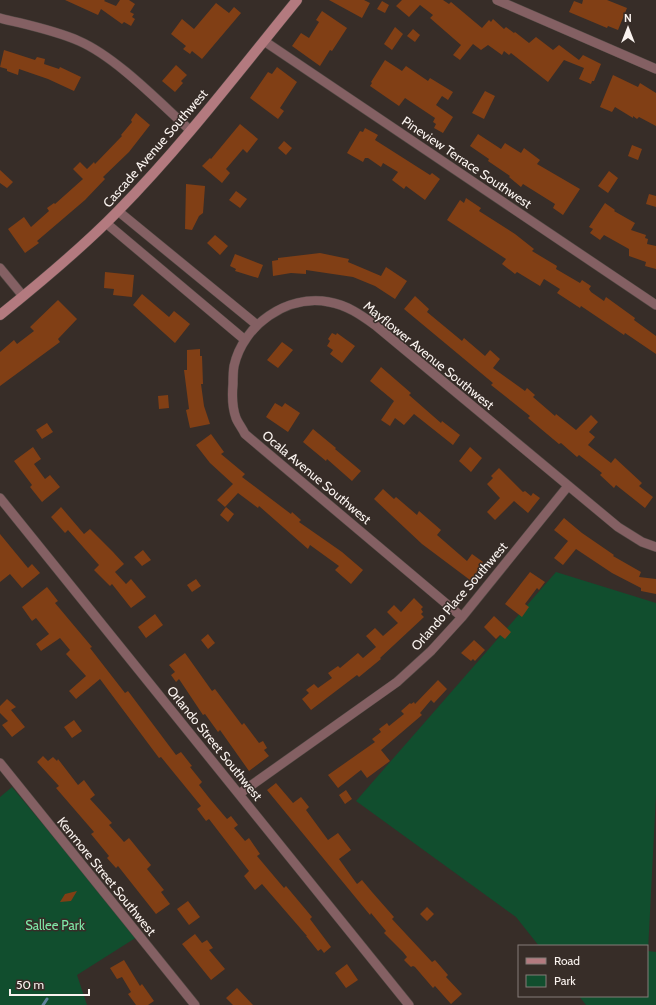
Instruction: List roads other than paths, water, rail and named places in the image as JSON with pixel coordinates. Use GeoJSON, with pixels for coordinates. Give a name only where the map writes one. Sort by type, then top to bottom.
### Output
{"type":"FeatureCollection","features":[{"type":"Feature","properties":{"kind":"main road","name":"Cascade Avenue Southwest"},"geometry":{"type":"LineString","coordinates":[[0,315],[118,211],[190,130],[297,0]]}},
{"type":"Feature","properties":{"kind":"street"},"geometry":{"type":"LineString","coordinates":[[497,0],[656,69]]}},
{"type":"Feature","properties":{"kind":"street"},"geometry":{"type":"LineString","coordinates":[[0,18],[56,32],[80,42],[100,53],[130,77],[190,130]]}},
{"type":"Feature","properties":{"kind":"street","name":"Pineview Terrace Southwest"},"geometry":{"type":"LineString","coordinates":[[264,41],[656,305]]}},
{"type":"Feature","properties":{"kind":"street"},"geometry":{"type":"LineString","coordinates":[[118,211],[257,325]]}},
{"type":"Feature","properties":{"kind":"street"},"geometry":{"type":"LineString","coordinates":[[106,223],[245,340]]}},
{"type":"Feature","properties":{"kind":"street"},"geometry":{"type":"LineString","coordinates":[[0,268],[23,296]]}},
{"type":"Feature","properties":{"kind":"street","name":"Mayflower Avenue Southwest"},"geometry":{"type":"LineString","coordinates":[[257,325],[279,309],[303,302],[329,302],[353,310],[375,325],[618,527],[642,542],[656,546]]}},
{"type":"Feature","properties":{"kind":"street","name":"Ocala Avenue Southwest"},"geometry":{"type":"LineString","coordinates":[[257,325],[245,340],[234,366],[232,399],[235,417],[245,434],[462,617]]}},
{"type":"Feature","properties":{"kind":"street","name":"Orlando Place Southwest"},"geometry":{"type":"LineString","coordinates":[[239,794],[397,682],[431,651],[462,617],[568,486]]}},
{"type":"Feature","properties":{"kind":"street","name":"Orlando Street Southwest"},"geometry":{"type":"LineString","coordinates":[[0,498],[409,1005]]}},
{"type":"Feature","properties":{"kind":"street","name":"Kenmore Street Southwest"},"geometry":{"type":"LineString","coordinates":[[2,770],[195,1005]]}},
{"type":"Feature","properties":{"kind":"waterway"},"geometry":{"type":"LineString","coordinates":[[43,1005],[47,999]]}},
{"type":"Feature","properties":{"kind":"park label","name":"Sallee Park"},"geometry":{"type":"Point","coordinates":[55,925]}}]}
